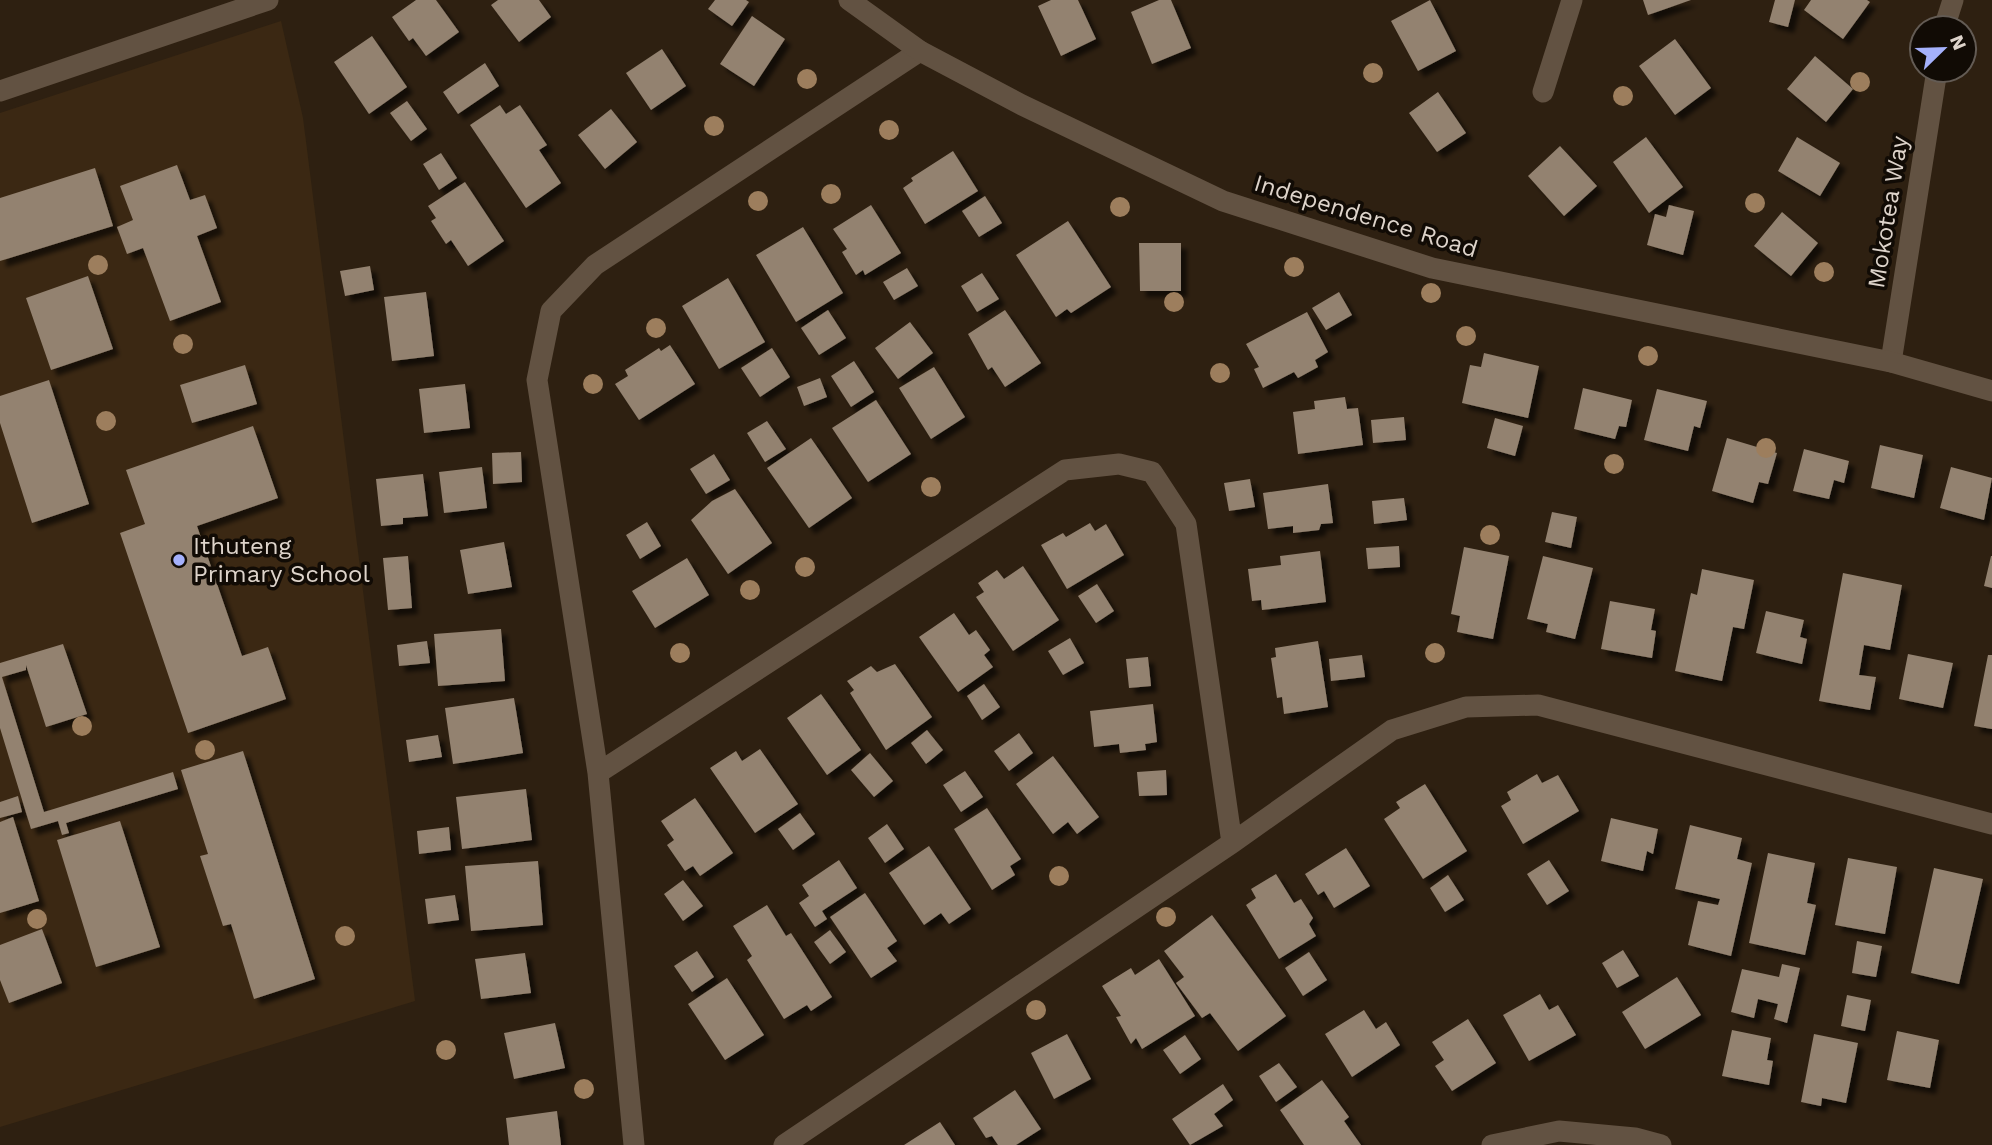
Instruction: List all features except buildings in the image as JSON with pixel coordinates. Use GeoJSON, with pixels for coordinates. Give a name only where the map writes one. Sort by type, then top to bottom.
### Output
{"type":"FeatureCollection","features":[{"type":"Feature","properties":{"kind":"street","name":"Independence Road"},"geometry":{"type":"LineString","coordinates":[[849,0],[920,51],[1022,105],[1223,201],[1432,268],[1891,362],[1992,391]]}},
{"type":"Feature","properties":{"kind":"street"},"geometry":{"type":"LineString","coordinates":[[1543,92],[1572,0]]}},
{"type":"Feature","properties":{"kind":"street"},"geometry":{"type":"LineString","coordinates":[[0,92],[266,1]]}},
{"type":"Feature","properties":{"kind":"street"},"geometry":{"type":"LineString","coordinates":[[634,1145],[598,773],[537,380],[551,311],[595,265],[920,51]]}},
{"type":"Feature","properties":{"kind":"street","name":"Mokotea Way"},"geometry":{"type":"LineString","coordinates":[[1891,362],[1935,84]]}},
{"type":"Feature","properties":{"kind":"street"},"geometry":{"type":"LineString","coordinates":[[598,773],[1065,470],[1119,464],[1152,472],[1186,524],[1232,842]]}},
{"type":"Feature","properties":{"kind":"street"},"geometry":{"type":"LineString","coordinates":[[784,1145],[1232,842],[1392,730],[1466,707],[1538,705],[1992,824]]}},
{"type":"Feature","properties":{"kind":"street"},"geometry":{"type":"LineString","coordinates":[[1492,1145],[1559,1131],[1635,1138],[1661,1145]]}},
{"type":"Feature","properties":{"kind":"shaded area","name":"Ithuteng Primary School"},"geometry":{"type":"Polygon","coordinates":[[[281,21],[303,118],[415,1001],[0,1127],[0,113],[281,21]]]}},
{"type":"Feature","properties":{"kind":"place","name":"Ithuteng Primary School"},"geometry":{"type":"Point","coordinates":[179,560]}}]}
